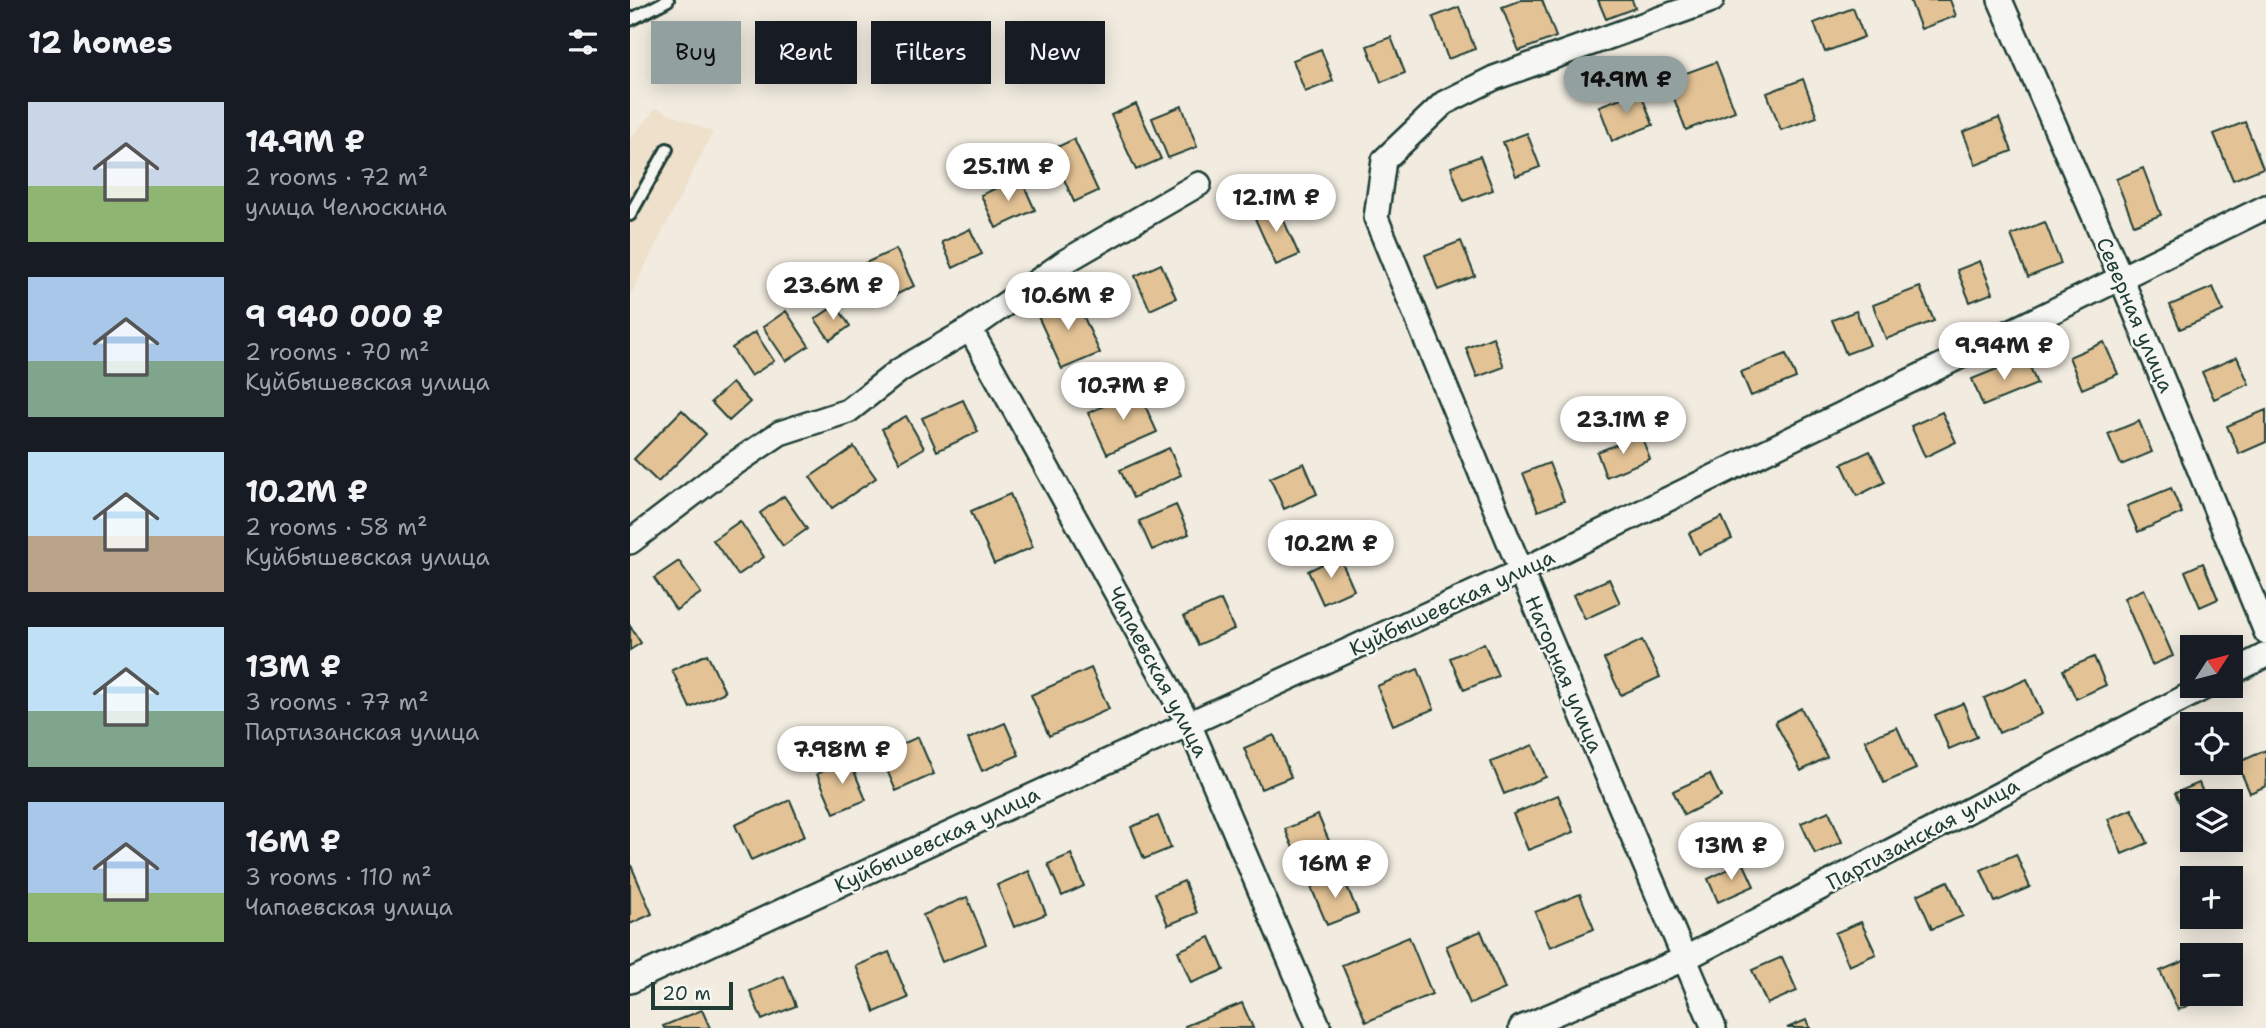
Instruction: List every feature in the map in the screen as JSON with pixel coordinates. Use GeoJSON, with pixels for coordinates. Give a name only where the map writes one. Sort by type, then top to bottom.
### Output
{"type":"FeatureCollection","features":[{"type":"Feature","properties":{"kind":"street","name":"Нагорная улица"},"geometry":{"type":"LineString","coordinates":[[1712,0],[1493,78],[1444,103],[1384,160],[1376,218],[1521,571],[1714,1028]]}},
{"type":"Feature","properties":{"kind":"street","name":"Северная улица"},"geometry":{"type":"LineString","coordinates":[[2000,0],[2121,278],[2266,632]]}},
{"type":"Feature","properties":{"kind":"street"},"geometry":{"type":"LineString","coordinates":[[630,542],[719,474],[780,433],[848,411],[900,370],[970,329],[1066,261],[1199,184]]}},
{"type":"Feature","properties":{"kind":"street","name":"Куйбышевская улица"},"geometry":{"type":"LineString","coordinates":[[630,981],[1521,571],[2266,207]]}},
{"type":"Feature","properties":{"kind":"street","name":"Чапаевская улица"},"geometry":{"type":"LineString","coordinates":[[970,329],[1189,724],[1319,1028]]}},
{"type":"Feature","properties":{"kind":"street"},"geometry":{"type":"LineString","coordinates":[[2244,666],[2266,655]]}},
{"type":"Feature","properties":{"kind":"street","name":"Партизанская улица"},"geometry":{"type":"LineString","coordinates":[[1521,1028],[1684,959],[2184,698]]}},
{"type":"Feature","properties":{"kind":"lane"},"geometry":{"type":"LineString","coordinates":[[630,20],[668,0]]}},
{"type":"Feature","properties":{"kind":"lane"},"geometry":{"type":"LineString","coordinates":[[630,215],[667,149]]}},
{"type":"Feature","properties":{"kind":"shaded area"},"geometry":{"type":"Polygon","coordinates":[[[656,108],[713,132],[630,296],[630,139],[656,108]]]}},
{"type":"Feature","properties":{"kind":"building"},"geometry":{"type":"Polygon","coordinates":[[[1521,0],[1542,0],[1556,37],[1519,51],[1502,7],[1521,0]]]}},
{"type":"Feature","properties":{"kind":"building"},"geometry":{"type":"Polygon","coordinates":[[[1598,0],[1632,0],[1635,8],[1606,19],[1598,0]]]}},
{"type":"Feature","properties":{"kind":"building"},"geometry":{"type":"Polygon","coordinates":[[[1910,0],[1950,0],[1956,16],[1921,29],[1910,0]]]}},
{"type":"Feature","properties":{"kind":"building"},"geometry":{"type":"Polygon","coordinates":[[[1459,7],[1475,49],[1448,59],[1433,17],[1459,7]]]}},
{"type":"Feature","properties":{"kind":"building"},"geometry":{"type":"Polygon","coordinates":[[[1853,8],[1864,37],[1825,52],[1814,23],[1853,8]]]}},
{"type":"Feature","properties":{"kind":"building"},"geometry":{"type":"Polygon","coordinates":[[[1391,37],[1405,73],[1381,82],[1367,46],[1391,37]]]}},
{"type":"Feature","properties":{"kind":"building"},"geometry":{"type":"Polygon","coordinates":[[[1321,49],[1333,81],[1305,92],[1293,60],[1321,49]]]}},
{"type":"Feature","properties":{"kind":"building"},"geometry":{"type":"Polygon","coordinates":[[[1716,62],[1735,111],[1686,130],[1667,80],[1716,62]]]}},
{"type":"Feature","properties":{"kind":"building"},"geometry":{"type":"Polygon","coordinates":[[[1803,79],[1817,117],[1781,130],[1767,93],[1803,79]]]}},
{"type":"Feature","properties":{"kind":"building"},"geometry":{"type":"Polygon","coordinates":[[[1640,91],[1653,125],[1612,141],[1599,106],[1640,91]]]}},
{"type":"Feature","properties":{"kind":"building"},"geometry":{"type":"Polygon","coordinates":[[[1136,104],[1161,159],[1136,170],[1111,115],[1136,104]]]}},
{"type":"Feature","properties":{"kind":"building"},"geometry":{"type":"Polygon","coordinates":[[[1182,106],[1197,147],[1168,158],[1152,118],[1182,106]]]}},
{"type":"Feature","properties":{"kind":"building"},"geometry":{"type":"Polygon","coordinates":[[[1999,118],[2012,151],[1976,165],[1963,132],[1999,118]]]}},
{"type":"Feature","properties":{"kind":"building"},"geometry":{"type":"Polygon","coordinates":[[[2245,122],[2263,168],[2233,180],[2214,134],[2245,122]]]}},
{"type":"Feature","properties":{"kind":"building"},"geometry":{"type":"Polygon","coordinates":[[[1527,133],[1540,167],[1516,176],[1503,142],[1527,133]]]}},
{"type":"Feature","properties":{"kind":"building"},"geometry":{"type":"Polygon","coordinates":[[[1074,139],[1098,191],[1074,202],[1051,150],[1074,139]]]}},
{"type":"Feature","properties":{"kind":"building"},"geometry":{"type":"Polygon","coordinates":[[[1480,156],[1493,190],[1463,201],[1451,167],[1480,156]]]}},
{"type":"Feature","properties":{"kind":"building"},"geometry":{"type":"Polygon","coordinates":[[[2143,168],[2161,215],[2134,225],[2116,179],[2143,168]]]}},
{"type":"Feature","properties":{"kind":"building"},"geometry":{"type":"Polygon","coordinates":[[[1020,177],[1035,210],[996,228],[981,195],[1020,177]]]}},
{"type":"Feature","properties":{"kind":"building"},"geometry":{"type":"Polygon","coordinates":[[[1276,203],[1299,255],[1276,265],[1253,214],[1276,203]]]}},
{"type":"Feature","properties":{"kind":"building"},"geometry":{"type":"Polygon","coordinates":[[[2045,222],[2061,264],[2028,277],[2011,235],[2045,222]]]}},
{"type":"Feature","properties":{"kind":"building"},"geometry":{"type":"Polygon","coordinates":[[[970,229],[982,254],[953,268],[942,242],[970,229]]]}},
{"type":"Feature","properties":{"kind":"building"},"geometry":{"type":"Polygon","coordinates":[[[1461,241],[1475,276],[1438,290],[1425,255],[1461,241]]]}},
{"type":"Feature","properties":{"kind":"building"},"geometry":{"type":"Polygon","coordinates":[[[896,249],[914,286],[879,303],[861,265],[896,249]]]}},
{"type":"Feature","properties":{"kind":"building"},"geometry":{"type":"Polygon","coordinates":[[[1980,261],[1993,293],[1970,302],[1957,270],[1980,261]]]}},
{"type":"Feature","properties":{"kind":"building"},"geometry":{"type":"Polygon","coordinates":[[[1161,264],[1176,298],[1150,310],[1135,276],[1161,264]]]}},
{"type":"Feature","properties":{"kind":"building"},"geometry":{"type":"Polygon","coordinates":[[[1920,287],[1934,321],[1886,339],[1873,305],[1920,287]]]}},
{"type":"Feature","properties":{"kind":"building"},"geometry":{"type":"Polygon","coordinates":[[[2213,287],[2223,311],[2180,329],[2170,305],[2213,287]]]}},
{"type":"Feature","properties":{"kind":"building"},"geometry":{"type":"Polygon","coordinates":[[[1074,295],[1100,353],[1062,369],[1036,312],[1074,295]]]}},
{"type":"Feature","properties":{"kind":"building"},"geometry":{"type":"Polygon","coordinates":[[[836,305],[850,326],[830,340],[815,319],[836,305]]]}},
{"type":"Feature","properties":{"kind":"building"},"geometry":{"type":"Polygon","coordinates":[[[786,311],[809,346],[786,361],[763,327],[786,311]]]}},
{"type":"Feature","properties":{"kind":"building"},"geometry":{"type":"Polygon","coordinates":[[[1856,311],[1870,345],[1846,354],[1832,320],[1856,311]]]}},
{"type":"Feature","properties":{"kind":"building"},"geometry":{"type":"Polygon","coordinates":[[[755,332],[774,361],[751,376],[732,348],[755,332]]]}},
{"type":"Feature","properties":{"kind":"building"},"geometry":{"type":"Polygon","coordinates":[[[1493,337],[1504,367],[1477,377],[1466,348],[1493,337]]]}},
{"type":"Feature","properties":{"kind":"building"},"geometry":{"type":"Polygon","coordinates":[[[2104,342],[2118,374],[2082,389],[2069,357],[2104,342]]]}},
{"type":"Feature","properties":{"kind":"building"},"geometry":{"type":"Polygon","coordinates":[[[1786,354],[1796,378],[1751,396],[1741,372],[1786,354]]]}},
{"type":"Feature","properties":{"kind":"building"},"geometry":{"type":"Polygon","coordinates":[[[2026,357],[2037,384],[1983,406],[1972,379],[2026,357]]]}},
{"type":"Feature","properties":{"kind":"building"},"geometry":{"type":"Polygon","coordinates":[[[2237,357],[2249,384],[2214,399],[2202,372],[2237,357]]]}},
{"type":"Feature","properties":{"kind":"building"},"geometry":{"type":"Polygon","coordinates":[[[732,383],[750,402],[729,421],[711,402],[732,383]]]}},
{"type":"Feature","properties":{"kind":"building"},"geometry":{"type":"Polygon","coordinates":[[[1138,390],[1157,432],[1107,454],[1088,413],[1138,390]]]}},
{"type":"Feature","properties":{"kind":"building"},"geometry":{"type":"Polygon","coordinates":[[[963,400],[978,432],[937,451],[922,418],[963,400]]]}},
{"type":"Feature","properties":{"kind":"building"},"geometry":{"type":"Polygon","coordinates":[[[682,410],[706,434],[658,482],[634,459],[682,410]]]}},
{"type":"Feature","properties":{"kind":"building"},"geometry":{"type":"Polygon","coordinates":[[[2266,410],[2266,442],[2239,454],[2227,426],[2266,410]]]}},
{"type":"Feature","properties":{"kind":"building"},"geometry":{"type":"Polygon","coordinates":[[[1942,412],[1956,442],[1925,457],[1911,426],[1942,412]]]}},
{"type":"Feature","properties":{"kind":"building"},"geometry":{"type":"Polygon","coordinates":[[[906,416],[924,448],[900,462],[882,429],[906,416]]]}},
{"type":"Feature","properties":{"kind":"building"},"geometry":{"type":"Polygon","coordinates":[[[2139,421],[2152,452],[2121,465],[2108,434],[2139,421]]]}},
{"type":"Feature","properties":{"kind":"building"},"geometry":{"type":"Polygon","coordinates":[[[1641,435],[1650,459],[1606,477],[1597,452],[1641,435]]]}},
{"type":"Feature","properties":{"kind":"building"},"geometry":{"type":"Polygon","coordinates":[[[854,447],[876,478],[832,508],[810,477],[854,447]]]}},
{"type":"Feature","properties":{"kind":"building"},"geometry":{"type":"Polygon","coordinates":[[[1169,448],[1181,475],[1133,498],[1120,470],[1169,448]]]}},
{"type":"Feature","properties":{"kind":"building"},"geometry":{"type":"Polygon","coordinates":[[[1870,451],[1885,482],[1857,496],[1842,464],[1870,451]]]}},
{"type":"Feature","properties":{"kind":"building"},"geometry":{"type":"Polygon","coordinates":[[[1304,463],[1317,494],[1284,509],[1270,478],[1304,463]]]}},
{"type":"Feature","properties":{"kind":"building"},"geometry":{"type":"Polygon","coordinates":[[[1549,463],[1564,501],[1538,511],[1523,473],[1549,463]]]}},
{"type":"Feature","properties":{"kind":"building"},"geometry":{"type":"Polygon","coordinates":[[[2171,488],[2182,513],[2138,532],[2127,506],[2171,488]]]}},
{"type":"Feature","properties":{"kind":"building"},"geometry":{"type":"Polygon","coordinates":[[[1010,494],[1033,547],[994,564],[971,511],[1010,494]]]}},
{"type":"Feature","properties":{"kind":"building"},"geometry":{"type":"Polygon","coordinates":[[[784,496],[807,529],[783,546],[760,513],[784,496]]]}},
{"type":"Feature","properties":{"kind":"building"},"geometry":{"type":"Polygon","coordinates":[[[1176,505],[1189,534],[1152,550],[1139,521],[1176,505]]]}},
{"type":"Feature","properties":{"kind":"building"},"geometry":{"type":"Polygon","coordinates":[[[1722,517],[1732,539],[1699,554],[1689,533],[1722,517]]]}},
{"type":"Feature","properties":{"kind":"building"},"geometry":{"type":"Polygon","coordinates":[[[740,521],[764,557],[738,575],[713,540],[740,521]]]}},
{"type":"Feature","properties":{"kind":"building"},"geometry":{"type":"Polygon","coordinates":[[[1339,556],[1354,590],[1323,604],[1308,571],[1339,556]]]}},
{"type":"Feature","properties":{"kind":"building"},"geometry":{"type":"Polygon","coordinates":[[[679,561],[701,593],[676,610],[654,578],[679,561]]]}},
{"type":"Feature","properties":{"kind":"building"},"geometry":{"type":"Polygon","coordinates":[[[2203,563],[2218,599],[2200,607],[2185,571],[2203,563]]]}},
{"type":"Feature","properties":{"kind":"building"},"geometry":{"type":"Polygon","coordinates":[[[1609,579],[1620,603],[1585,619],[1573,595],[1609,579]]]}},
{"type":"Feature","properties":{"kind":"building"},"geometry":{"type":"Polygon","coordinates":[[[2144,589],[2173,656],[2152,665],[2124,598],[2144,589]]]}},
{"type":"Feature","properties":{"kind":"building"},"geometry":{"type":"Polygon","coordinates":[[[1221,600],[1234,629],[1198,645],[1184,616],[1221,600]]]}},
{"type":"Feature","properties":{"kind":"building"},"geometry":{"type":"Polygon","coordinates":[[[630,626],[641,643],[630,650],[630,626]]]}},
{"type":"Feature","properties":{"kind":"building"},"geometry":{"type":"Polygon","coordinates":[[[1642,640],[1660,677],[1621,695],[1604,659],[1642,640]]]}},
{"type":"Feature","properties":{"kind":"building"},"geometry":{"type":"Polygon","coordinates":[[[1484,643],[1498,676],[1464,690],[1450,658],[1484,643]]]}},
{"type":"Feature","properties":{"kind":"building"},"geometry":{"type":"Polygon","coordinates":[[[707,654],[725,692],[690,708],[672,670],[707,654]]]}},
{"type":"Feature","properties":{"kind":"building"},"geometry":{"type":"Polygon","coordinates":[[[2094,657],[2106,685],[2076,699],[2063,670],[2094,657]]]}},
{"type":"Feature","properties":{"kind":"building"},"geometry":{"type":"Polygon","coordinates":[[[1091,668],[1109,709],[1049,736],[1031,695],[1091,668]]]}},
{"type":"Feature","properties":{"kind":"building"},"geometry":{"type":"Polygon","coordinates":[[[1418,669],[1434,709],[1393,725],[1377,686],[1418,669]]]}},
{"type":"Feature","properties":{"kind":"building"},"geometry":{"type":"Polygon","coordinates":[[[2027,679],[2042,714],[1999,733],[1984,698],[2027,679]]]}},
{"type":"Feature","properties":{"kind":"building"},"geometry":{"type":"Polygon","coordinates":[[[1963,703],[1977,737],[1949,749],[1935,715],[1963,703]]]}},
{"type":"Feature","properties":{"kind":"building"},"geometry":{"type":"Polygon","coordinates":[[[1801,708],[1827,757],[1801,771],[1775,722],[1801,708]]]}},
{"type":"Feature","properties":{"kind":"building"},"geometry":{"type":"Polygon","coordinates":[[[1005,723],[1019,755],[982,771],[968,739],[1005,723]]]}},
{"type":"Feature","properties":{"kind":"building"},"geometry":{"type":"Polygon","coordinates":[[[1897,727],[1916,769],[1884,783],[1865,740],[1897,727]]]}},
{"type":"Feature","properties":{"kind":"building"},"geometry":{"type":"Polygon","coordinates":[[[1274,735],[1291,777],[1261,789],[1244,748],[1274,735]]]}},
{"type":"Feature","properties":{"kind":"building"},"geometry":{"type":"Polygon","coordinates":[[[918,737],[934,774],[896,791],[880,754],[918,737]]]}},
{"type":"Feature","properties":{"kind":"building"},"geometry":{"type":"Polygon","coordinates":[[[1533,745],[1546,777],[1504,794],[1491,762],[1533,745]]]}},
{"type":"Feature","properties":{"kind":"building"},"geometry":{"type":"Polygon","coordinates":[[[2266,750],[2266,786],[2250,793],[2242,775],[2243,760],[2266,750]]]}},
{"type":"Feature","properties":{"kind":"building"},"geometry":{"type":"Polygon","coordinates":[[[849,759],[866,800],[834,813],[817,774],[849,759]]]}},
{"type":"Feature","properties":{"kind":"building"},"geometry":{"type":"Polygon","coordinates":[[[1710,774],[1721,797],[1684,815],[1673,791],[1710,774]]]}},
{"type":"Feature","properties":{"kind":"building"},"geometry":{"type":"Polygon","coordinates":[[[2199,783],[2202,789],[2185,789],[2199,783]]]}},
{"type":"Feature","properties":{"kind":"building"},"geometry":{"type":"Polygon","coordinates":[[[2180,791],[2180,804],[2175,793],[2180,791]]]}},
{"type":"Feature","properties":{"kind":"building"},"geometry":{"type":"Polygon","coordinates":[[[1558,795],[1574,832],[1528,850],[1513,814],[1558,795]]]}},
{"type":"Feature","properties":{"kind":"building"},"geometry":{"type":"Polygon","coordinates":[[[790,800],[805,836],[751,860],[735,825],[790,800]]]}},
{"type":"Feature","properties":{"kind":"building"},"geometry":{"type":"Polygon","coordinates":[[[2132,809],[2148,843],[2122,854],[2108,819],[2132,809]]]}},
{"type":"Feature","properties":{"kind":"building"},"geometry":{"type":"Polygon","coordinates":[[[1829,811],[1842,842],[1815,854],[1801,823],[1829,811]]]}},
{"type":"Feature","properties":{"kind":"building"},"geometry":{"type":"Polygon","coordinates":[[[1318,815],[1337,860],[1304,874],[1285,829],[1318,815]]]}},
{"type":"Feature","properties":{"kind":"building"},"geometry":{"type":"Polygon","coordinates":[[[1158,816],[1171,848],[1144,859],[1131,827],[1158,816]]]}},
{"type":"Feature","properties":{"kind":"building"},"geometry":{"type":"Polygon","coordinates":[[[1071,854],[1084,886],[1062,896],[1048,864],[1071,854]]]}},
{"type":"Feature","properties":{"kind":"building"},"geometry":{"type":"Polygon","coordinates":[[[2016,854],[2030,887],[1995,902],[1981,870],[2016,854]]]}},
{"type":"Feature","properties":{"kind":"building"},"geometry":{"type":"Polygon","coordinates":[[[1743,862],[1754,886],[1718,902],[1708,879],[1743,862]]]}},
{"type":"Feature","properties":{"kind":"building"},"geometry":{"type":"Polygon","coordinates":[[[630,863],[652,914],[630,924],[630,863]]]}},
{"type":"Feature","properties":{"kind":"building"},"geometry":{"type":"Polygon","coordinates":[[[1029,871],[1046,914],[1014,927],[997,885],[1029,871]]]}},
{"type":"Feature","properties":{"kind":"building"},"geometry":{"type":"Polygon","coordinates":[[[1342,874],[1358,913],[1327,925],[1311,887],[1342,874]]]}},
{"type":"Feature","properties":{"kind":"building"},"geometry":{"type":"Polygon","coordinates":[[[1184,881],[1197,913],[1168,925],[1155,893],[1184,881]]]}},
{"type":"Feature","properties":{"kind":"building"},"geometry":{"type":"Polygon","coordinates":[[[1948,881],[1963,916],[1932,929],[1917,895],[1948,881]]]}},
{"type":"Feature","properties":{"kind":"building"},"geometry":{"type":"Polygon","coordinates":[[[1580,894],[1594,929],[1550,947],[1535,912],[1580,894]]]}},
{"type":"Feature","properties":{"kind":"building"},"geometry":{"type":"Polygon","coordinates":[[[967,897],[986,944],[942,962],[923,915],[967,897]]]}},
{"type":"Feature","properties":{"kind":"building"},"geometry":{"type":"Polygon","coordinates":[[[1861,922],[1876,954],[1849,966],[1835,933],[1861,922]]]}},
{"type":"Feature","properties":{"kind":"building"},"geometry":{"type":"Polygon","coordinates":[[[1481,931],[1505,989],[1470,1004],[1446,946],[1481,931]]]}},
{"type":"Feature","properties":{"kind":"building"},"geometry":{"type":"Polygon","coordinates":[[[1210,937],[1224,970],[1191,983],[1178,951],[1210,937]]]}},
{"type":"Feature","properties":{"kind":"building"},"geometry":{"type":"Polygon","coordinates":[[[1409,937],[1432,994],[1366,1022],[1342,965],[1409,937]]]}},
{"type":"Feature","properties":{"kind":"building"},"geometry":{"type":"Polygon","coordinates":[[[889,952],[908,998],[875,1012],[856,966],[889,952]]]}},
{"type":"Feature","properties":{"kind":"building"},"geometry":{"type":"Polygon","coordinates":[[[1782,957],[1797,991],[1767,1004],[1752,970],[1782,957]]]}},
{"type":"Feature","properties":{"kind":"building"},"geometry":{"type":"Polygon","coordinates":[[[2180,963],[2180,1006],[2187,1006],[2178,1010],[2160,971],[2180,963]]]}},
{"type":"Feature","properties":{"kind":"building"},"geometry":{"type":"Polygon","coordinates":[[[784,976],[796,1006],[762,1020],[750,991],[784,976]]]}},
{"type":"Feature","properties":{"kind":"building"},"geometry":{"type":"Polygon","coordinates":[[[1242,1003],[1253,1028],[1185,1026],[1242,1003]]]}},
{"type":"Feature","properties":{"kind":"building"},"geometry":{"type":"Polygon","coordinates":[[[702,1010],[710,1028],[663,1026],[702,1010]]]}},
{"type":"Feature","properties":{"kind":"building"},"geometry":{"type":"Polygon","coordinates":[[[1806,1020],[1810,1028],[1787,1028],[1806,1020]]]}}]}
